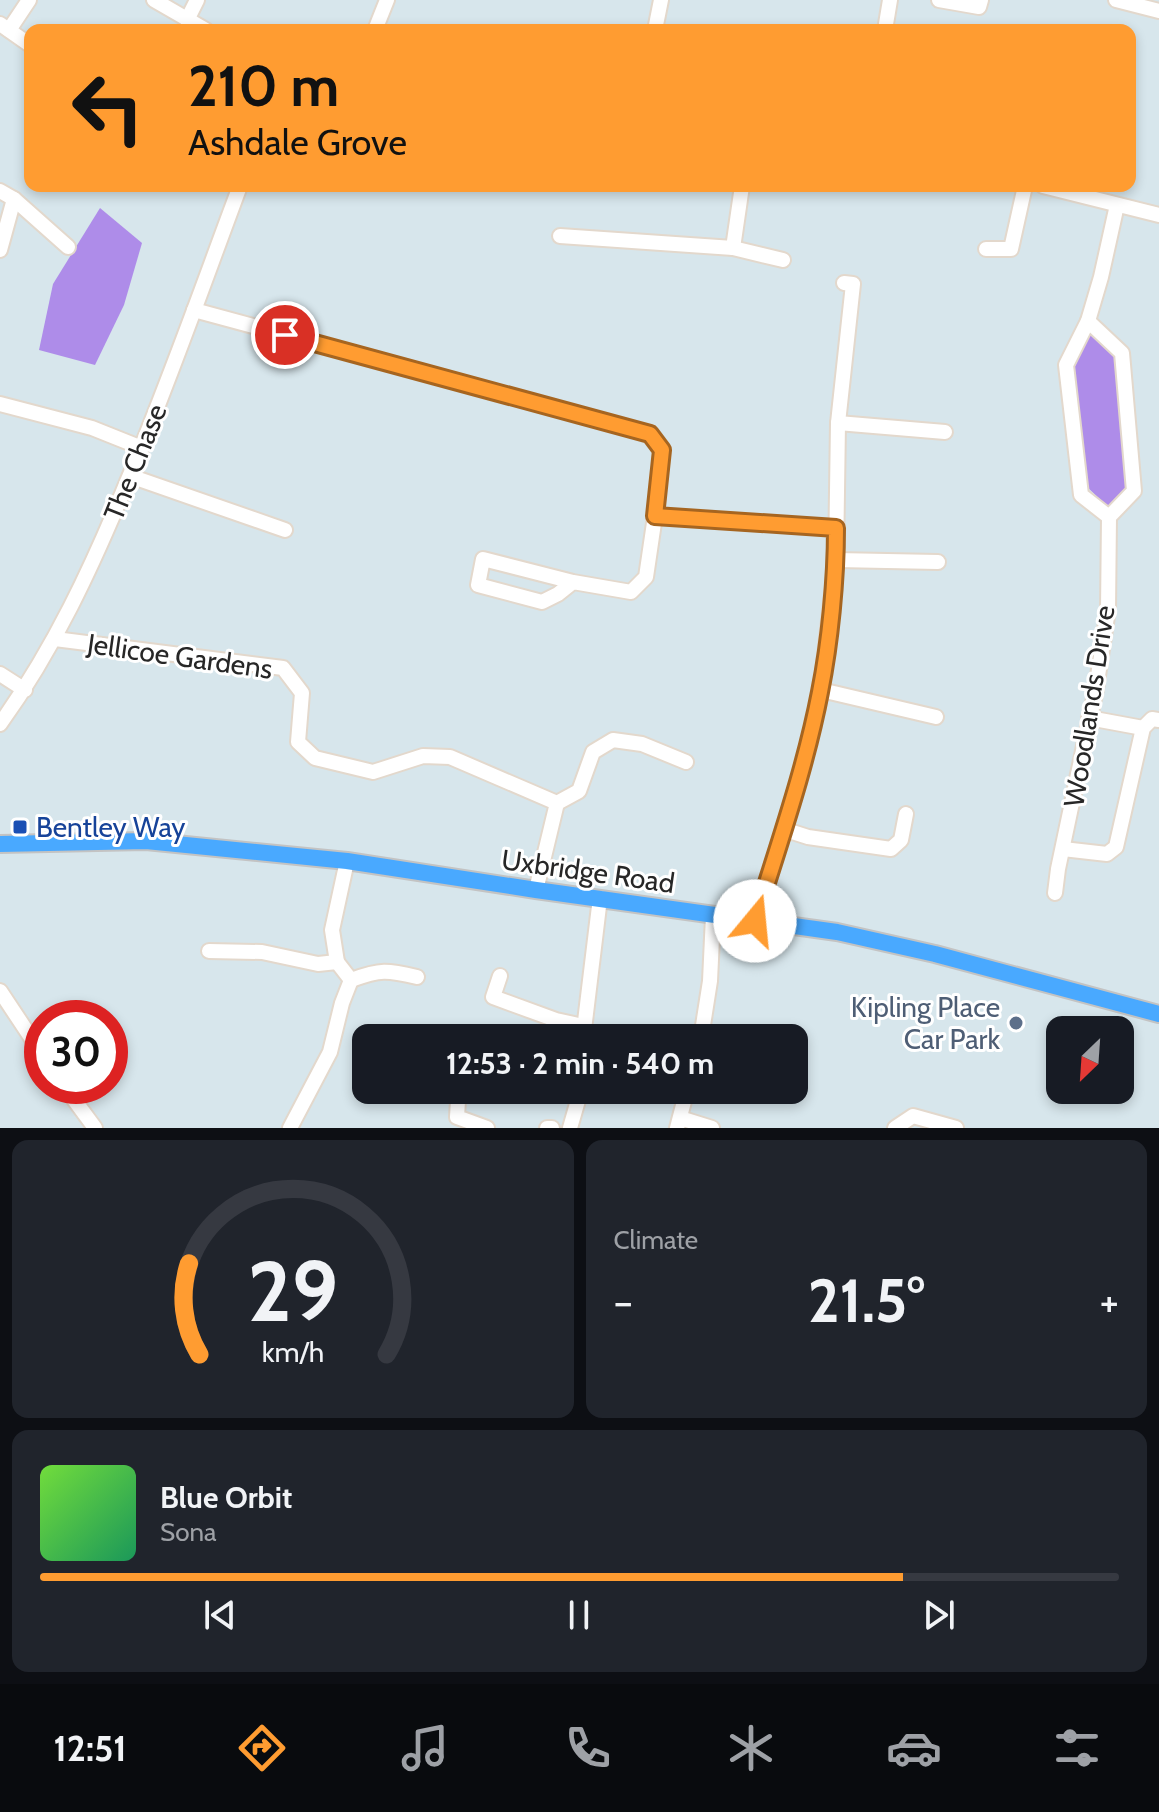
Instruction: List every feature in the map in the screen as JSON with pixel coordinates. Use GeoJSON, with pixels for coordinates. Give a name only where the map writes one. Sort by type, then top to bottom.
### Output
{"type":"FeatureCollection","features":[{"type":"Feature","properties":{"kind":"main road","name":"Uxbridge Road"},"geometry":{"type":"LineString","coordinates":[[0,844],[146,841],[347,861],[837,932],[1028,977],[1159,1014]]}},
{"type":"Feature","properties":{"kind":"street"},"geometry":{"type":"LineString","coordinates":[[24,41],[4,27],[29,0]]}},
{"type":"Feature","properties":{"kind":"street"},"geometry":{"type":"LineString","coordinates":[[154,0],[195,24]]}},
{"type":"Feature","properties":{"kind":"street"},"geometry":{"type":"LineString","coordinates":[[187,20],[197,0]]}},
{"type":"Feature","properties":{"kind":"street"},"geometry":{"type":"LineString","coordinates":[[377,24],[387,0]]}},
{"type":"Feature","properties":{"kind":"street"},"geometry":{"type":"LineString","coordinates":[[656,24],[661,0]]}},
{"type":"Feature","properties":{"kind":"street"},"geometry":{"type":"LineString","coordinates":[[886,24],[890,0]]}},
{"type":"Feature","properties":{"kind":"street"},"geometry":{"type":"LineString","coordinates":[[939,0],[979,7],[981,0]]}},
{"type":"Feature","properties":{"kind":"street"},"geometry":{"type":"LineString","coordinates":[[1116,0],[1159,11]]}},
{"type":"Feature","properties":{"kind":"street"},"geometry":{"type":"LineString","coordinates":[[0,191],[14,199],[68,247]]}},
{"type":"Feature","properties":{"kind":"street","name":"The Chase"},"geometry":{"type":"LineString","coordinates":[[0,724],[25,690],[55,639],[94,562],[142,448],[238,192]]}},
{"type":"Feature","properties":{"kind":"street"},"geometry":{"type":"LineString","coordinates":[[733,248],[741,192]]}},
{"type":"Feature","properties":{"kind":"street"},"geometry":{"type":"LineString","coordinates":[[986,249],[1011,249],[1024,192]]}},
{"type":"Feature","properties":{"kind":"street"},"geometry":{"type":"LineString","coordinates":[[1066,192],[1159,215]]}},
{"type":"Feature","properties":{"kind":"street"},"geometry":{"type":"LineString","coordinates":[[0,250],[14,199]]}},
{"type":"Feature","properties":{"kind":"street"},"geometry":{"type":"LineString","coordinates":[[1088,321],[1122,353],[1134,491],[1109,517],[1081,495],[1066,365],[1088,321],[1117,205]]}},
{"type":"Feature","properties":{"kind":"street"},"geometry":{"type":"LineString","coordinates":[[560,236],[733,248],[783,260]]}},
{"type":"Feature","properties":{"kind":"street"},"geometry":{"type":"LineString","coordinates":[[755,921],[805,758],[821,690],[836,560],[838,423],[853,284],[844,283]]}},
{"type":"Feature","properties":{"kind":"street"},"geometry":{"type":"LineString","coordinates":[[194,310],[650,434],[662,450],[655,516],[646,577],[631,592],[573,582],[483,559],[478,585],[542,602],[573,582]]}},
{"type":"Feature","properties":{"kind":"street"},"geometry":{"type":"LineString","coordinates":[[0,404],[92,428],[142,448]]}},
{"type":"Feature","properties":{"kind":"street"},"geometry":{"type":"LineString","coordinates":[[838,423],[945,432]]}},
{"type":"Feature","properties":{"kind":"street"},"geometry":{"type":"LineString","coordinates":[[130,476],[285,530]]}},
{"type":"Feature","properties":{"kind":"street"},"geometry":{"type":"LineString","coordinates":[[655,516],[836,528]]}},
{"type":"Feature","properties":{"kind":"street","name":"Woodlands Drive"},"geometry":{"type":"LineString","coordinates":[[1055,893],[1096,689],[1108,610],[1109,517]]}},
{"type":"Feature","properties":{"kind":"street"},"geometry":{"type":"LineString","coordinates":[[836,560],[938,562]]}},
{"type":"Feature","properties":{"kind":"street","name":"Jellicoe Gardens"},"geometry":{"type":"LineString","coordinates":[[55,639],[283,668],[302,693],[298,742],[315,758],[373,772],[423,756],[450,757],[557,803]]}},
{"type":"Feature","properties":{"kind":"street"},"geometry":{"type":"LineString","coordinates":[[0,674],[25,690]]}},
{"type":"Feature","properties":{"kind":"street"},"geometry":{"type":"LineString","coordinates":[[821,690],[936,717]]}},
{"type":"Feature","properties":{"kind":"street"},"geometry":{"type":"LineString","coordinates":[[1089,718],[1143,728]]}},
{"type":"Feature","properties":{"kind":"street"},"geometry":{"type":"LineString","coordinates":[[1063,849],[1107,854],[1116,847],[1143,728],[1152,719],[1159,720]]}},
{"type":"Feature","properties":{"kind":"street"},"geometry":{"type":"LineString","coordinates":[[536,890],[557,803],[579,791],[593,752],[613,740],[642,744],[686,762]]}},
{"type":"Feature","properties":{"kind":"street"},"geometry":{"type":"LineString","coordinates":[[783,829],[808,837],[891,849],[901,840],[906,814]]}},
{"type":"Feature","properties":{"kind":"street"},"geometry":{"type":"LineString","coordinates":[[347,861],[332,930],[337,962],[351,980]]}},
{"type":"Feature","properties":{"kind":"street"},"geometry":{"type":"LineString","coordinates":[[584,1024],[600,898]]}},
{"type":"Feature","properties":{"kind":"street"},"geometry":{"type":"LineString","coordinates":[[703,1024],[710,981],[713,916]]}},
{"type":"Feature","properties":{"kind":"street"},"geometry":{"type":"LineString","coordinates":[[209,951],[262,952],[318,964],[337,962]]}},
{"type":"Feature","properties":{"kind":"street"},"geometry":{"type":"LineString","coordinates":[[351,980],[390,971],[417,977]]}},
{"type":"Feature","properties":{"kind":"street"},"geometry":{"type":"LineString","coordinates":[[500,976],[493,997],[565,1024]]}},
{"type":"Feature","properties":{"kind":"street"},"geometry":{"type":"LineString","coordinates":[[290,1128],[330,1052],[351,980]]}},
{"type":"Feature","properties":{"kind":"street"},"geometry":{"type":"LineString","coordinates":[[0,991],[24,1027]]}},
{"type":"Feature","properties":{"kind":"street"},"geometry":{"type":"LineString","coordinates":[[77,1104],[95,1128]]}},
{"type":"Feature","properties":{"kind":"street"},"geometry":{"type":"LineString","coordinates":[[458,1104],[457,1117],[487,1128]]}},
{"type":"Feature","properties":{"kind":"street"},"geometry":{"type":"LineString","coordinates":[[570,1128],[577,1104]]}},
{"type":"Feature","properties":{"kind":"street"},"geometry":{"type":"LineString","coordinates":[[895,1128],[913,1116],[956,1128]]}},
{"type":"Feature","properties":{"kind":"street"},"geometry":{"type":"LineString","coordinates":[[678,1123],[712,1128]]}},
{"type":"Feature","properties":{"kind":"shaded area"},"geometry":{"type":"Polygon","coordinates":[[[100,208],[142,243],[124,305],[95,365],[39,350],[53,284],[100,208]]]}},
{"type":"Feature","properties":{"kind":"shaded area"},"geometry":{"type":"Polygon","coordinates":[[[1089,333],[1118,355],[1128,489],[1108,507],[1083,483],[1073,371],[1089,333]]]}},
{"type":"Feature","properties":{"kind":"place","name":"Bentley Way"},"geometry":{"type":"Point","coordinates":[20,827]}},
{"type":"Feature","properties":{"kind":"place","name":"Kipling Place Car Park"},"geometry":{"type":"Point","coordinates":[1016,1023]}},
{"type":"Feature","properties":{"kind":"route"},"geometry":{"type":"LineString","coordinates":[[285,335],[650,434],[662,450],[655,516],[836,528],[836,560],[821,690],[805,758],[755,921]]}}]}
